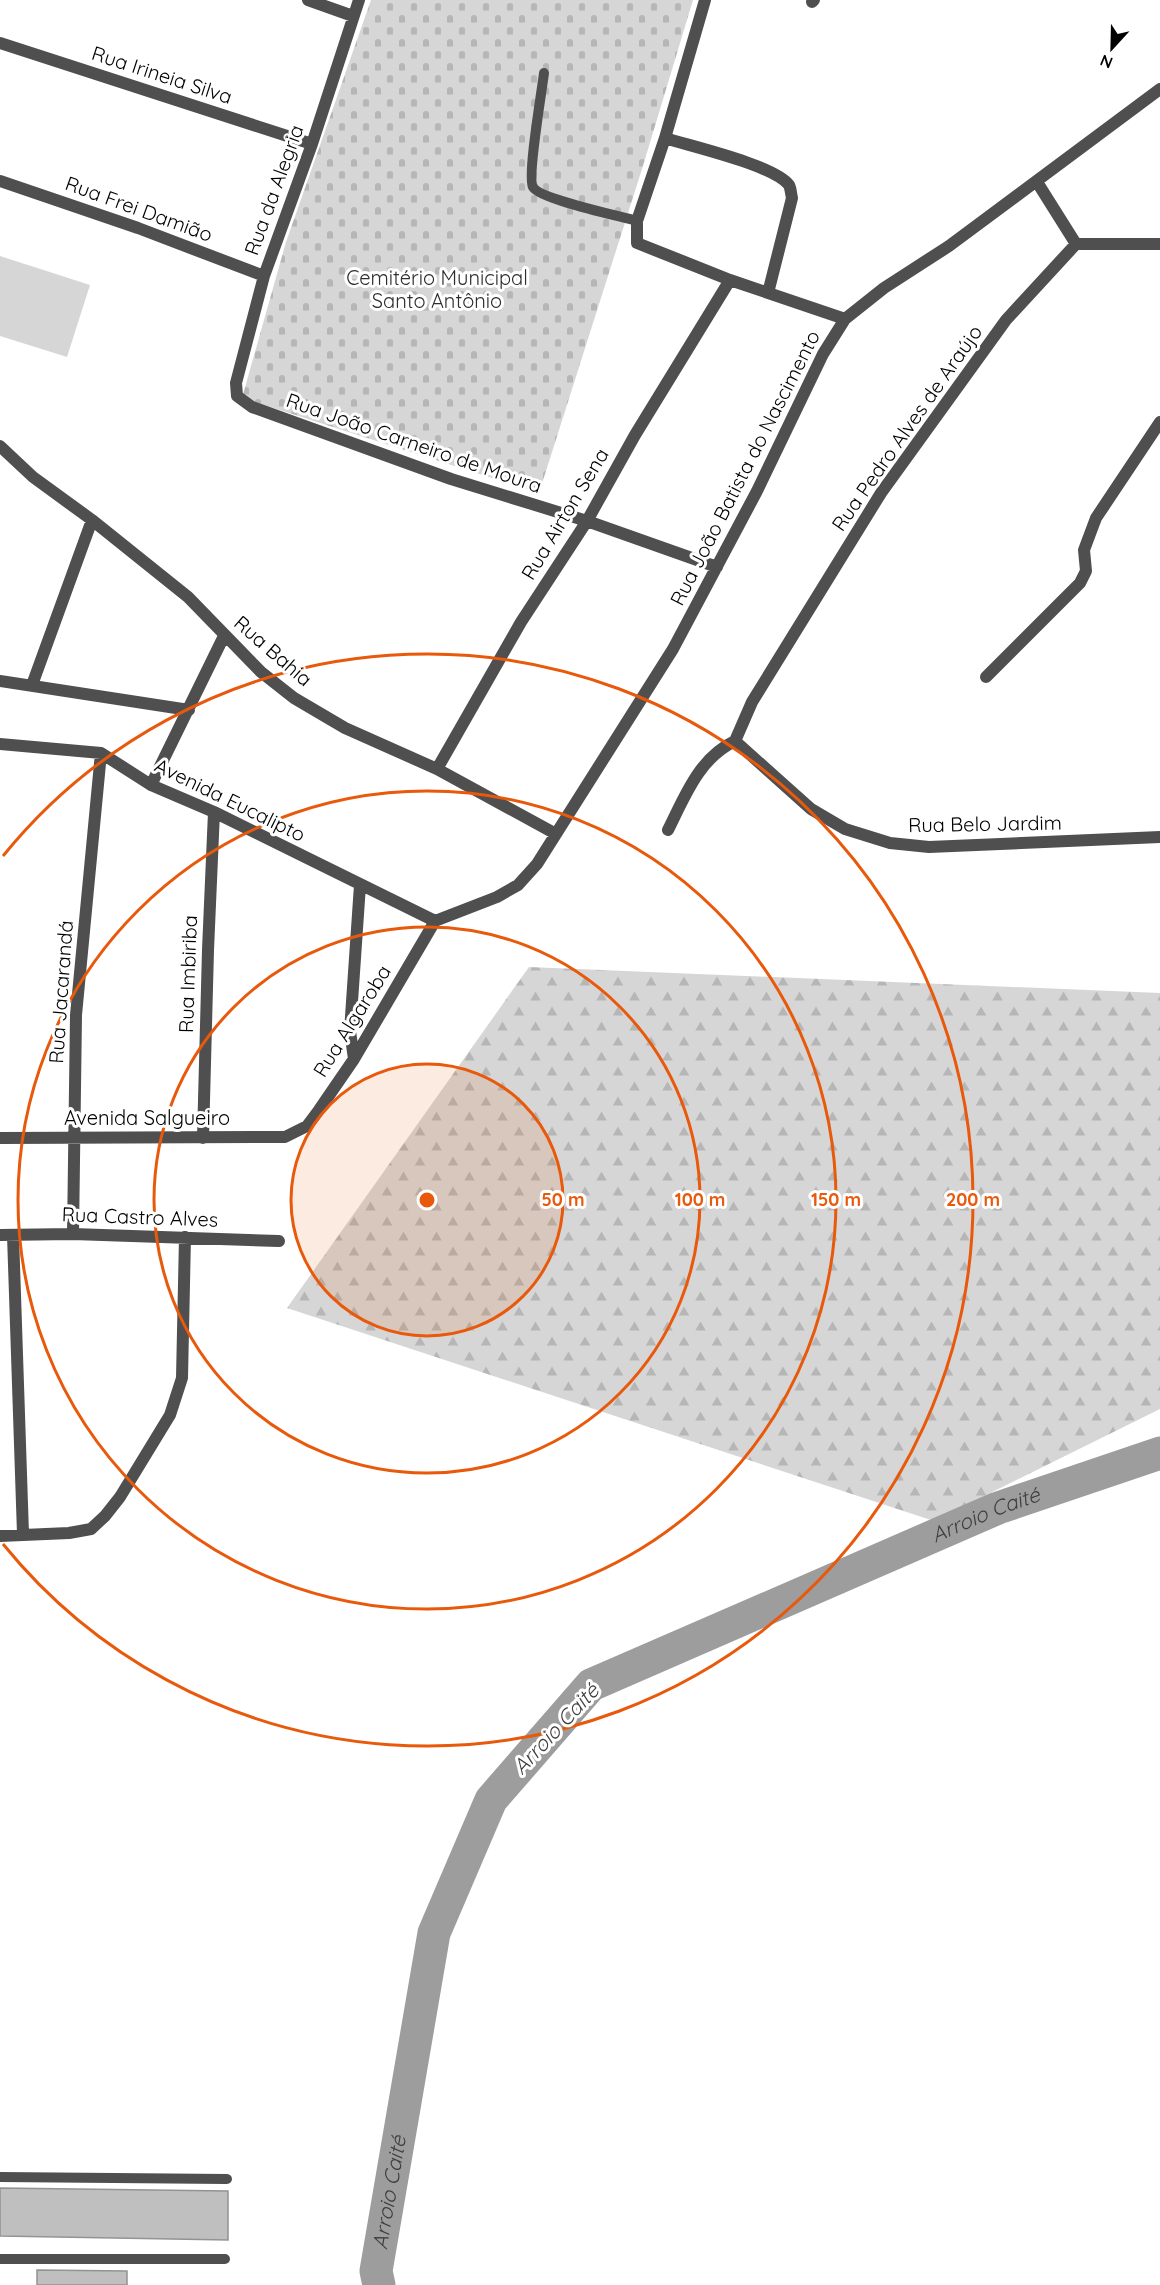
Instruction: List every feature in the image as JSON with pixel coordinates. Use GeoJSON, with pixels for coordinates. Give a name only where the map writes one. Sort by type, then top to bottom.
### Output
{"type":"FeatureCollection","features":[{"type":"Feature","properties":{"kind":"street"},"geometry":{"type":"LineString","coordinates":[[308,0],[353,16]]}},
{"type":"Feature","properties":{"kind":"street","name":"Rua da Alegria"},"geometry":{"type":"LineString","coordinates":[[237,396],[236,383],[264,276],[312,144],[359,0]]}},
{"type":"Feature","properties":{"kind":"street"},"geometry":{"type":"LineString","coordinates":[[705,0],[637,221],[636,240],[641,247],[845,319]]}},
{"type":"Feature","properties":{"kind":"street","name":"Rua Irineia Silva"},"geometry":{"type":"LineString","coordinates":[[0,44],[312,144]]}},
{"type":"Feature","properties":{"kind":"street","name":"Rua João Batista do Nascimento"},"geometry":{"type":"LineString","coordinates":[[435,921],[497,897],[518,885],[537,864],[673,649],[717,567],[823,354],[845,319],[884,288],[949,246],[1037,182],[1160,89]]}},
{"type":"Feature","properties":{"kind":"street"},"geometry":{"type":"LineString","coordinates":[[664,138],[746,162],[782,179],[790,186],[792,198],[768,292]]}},
{"type":"Feature","properties":{"kind":"street","name":"Rua Frei Damião"},"geometry":{"type":"LineString","coordinates":[[0,181],[138,228],[264,276]]}},
{"type":"Feature","properties":{"kind":"street"},"geometry":{"type":"LineString","coordinates":[[1037,182],[1076,244],[1160,244]]}},
{"type":"Feature","properties":{"kind":"street","name":"Rua Pedro Alves de Araújo"},"geometry":{"type":"LineString","coordinates":[[735,741],[752,702],[881,493],[1006,320],[1076,244]]}},
{"type":"Feature","properties":{"kind":"street","name":"Rua Airton Sena"},"geometry":{"type":"LineString","coordinates":[[437,769],[521,622],[587,521],[635,435],[730,280]]}},
{"type":"Feature","properties":{"kind":"street","name":"Rua João Carneiro de Moura"},"geometry":{"type":"LineString","coordinates":[[237,396],[252,407],[441,476],[587,521],[717,567]]}},
{"type":"Feature","properties":{"kind":"street"},"geometry":{"type":"LineString","coordinates":[[986,676],[1080,583],[1086,571],[1084,550],[1096,519],[1160,422]]}},
{"type":"Feature","properties":{"kind":"street","name":"Rua Bahia"},"geometry":{"type":"LineString","coordinates":[[0,446],[33,477],[92,520],[188,597],[261,672],[294,698],[345,728],[437,769],[556,834]]}},
{"type":"Feature","properties":{"kind":"street"},"geometry":{"type":"LineString","coordinates":[[32,685],[92,520]]}},
{"type":"Feature","properties":{"kind":"street"},"geometry":{"type":"LineString","coordinates":[[151,785],[224,636]]}},
{"type":"Feature","properties":{"kind":"street"},"geometry":{"type":"LineString","coordinates":[[0,681],[189,710]]}},
{"type":"Feature","properties":{"kind":"street"},"geometry":{"type":"LineString","coordinates":[[668,830],[695,777],[709,758],[720,748],[735,741]]}},
{"type":"Feature","properties":{"kind":"street","name":"Rua Belo Jardim"},"geometry":{"type":"LineString","coordinates":[[735,741],[812,809],[845,829],[890,843],[929,847],[1160,837]]}},
{"type":"Feature","properties":{"kind":"street","name":"Avenida Eucalipto"},"geometry":{"type":"LineString","coordinates":[[0,744],[101,753],[151,785],[214,812],[435,921]]}},
{"type":"Feature","properties":{"kind":"street","name":"Rua Jacarandá"},"geometry":{"type":"LineString","coordinates":[[73,1234],[76,1015],[101,753]]}},
{"type":"Feature","properties":{"kind":"street","name":"Rua Imbiriba"},"geometry":{"type":"LineString","coordinates":[[203,1138],[214,812]]}},
{"type":"Feature","properties":{"kind":"street"},"geometry":{"type":"LineString","coordinates":[[354,1059],[350,1031],[360,885]]}},
{"type":"Feature","properties":{"kind":"street","name":"Rua Algaroba"},"geometry":{"type":"LineString","coordinates":[[294,1134],[307,1126],[354,1059],[435,921]]}},
{"type":"Feature","properties":{"kind":"street","name":"Avenida Salgueiro"},"geometry":{"type":"LineString","coordinates":[[0,1138],[285,1137],[294,1134]]}},
{"type":"Feature","properties":{"kind":"street","name":"Rua Castro Alves"},"geometry":{"type":"LineString","coordinates":[[7,1235],[73,1234],[279,1241]]}},
{"type":"Feature","properties":{"kind":"street"},"geometry":{"type":"LineString","coordinates":[[7,1235],[23,1534]]}},
{"type":"Feature","properties":{"kind":"street"},"geometry":{"type":"LineString","coordinates":[[0,1536],[69,1533],[91,1529],[120,1497],[170,1415],[182,1378],[184,1237]]}},
{"type":"Feature","properties":{"kind":"lane"},"geometry":{"type":"LineString","coordinates":[[544,73],[531,166],[532,186],[536,192],[554,199],[637,221]]}},
{"type":"Feature","properties":{"kind":"lane"},"geometry":{"type":"LineString","coordinates":[[0,2177],[227,2179]]}},
{"type":"Feature","properties":{"kind":"lane"},"geometry":{"type":"LineString","coordinates":[[0,2259],[225,2259]]}},
{"type":"Feature","properties":{"kind":"green space","name":"Cemitério Municipal Santo Antônio"},"geometry":{"type":"Polygon","coordinates":[[[371,0],[693,0],[539,493],[242,398],[286,242],[371,0]]]}},
{"type":"Feature","properties":{"kind":"green space"},"geometry":{"type":"Polygon","coordinates":[[[0,256],[90,285],[67,357],[0,336],[0,256]]]}},
{"type":"Feature","properties":{"kind":"green space"},"geometry":{"type":"Polygon","coordinates":[[[529,967],[1160,993],[1160,1409],[934,1521],[287,1308],[529,967]]]}},
{"type":"Feature","properties":{"kind":"building"},"geometry":{"type":"Polygon","coordinates":[[[0,2188],[228,2191],[228,2240],[0,2236],[0,2188]]]}},
{"type":"Feature","properties":{"kind":"building"},"geometry":{"type":"Polygon","coordinates":[[[37,2270],[127,2271],[127,2285],[37,2285],[37,2270]]]}},
{"type":"Feature","properties":{"kind":"waterway","name":"Arroio Caité"},"geometry":{"type":"LineString","coordinates":[[379,2285],[376,2271],[434,1933],[491,1800],[591,1685],[998,1508],[1160,1453]]}}]}
